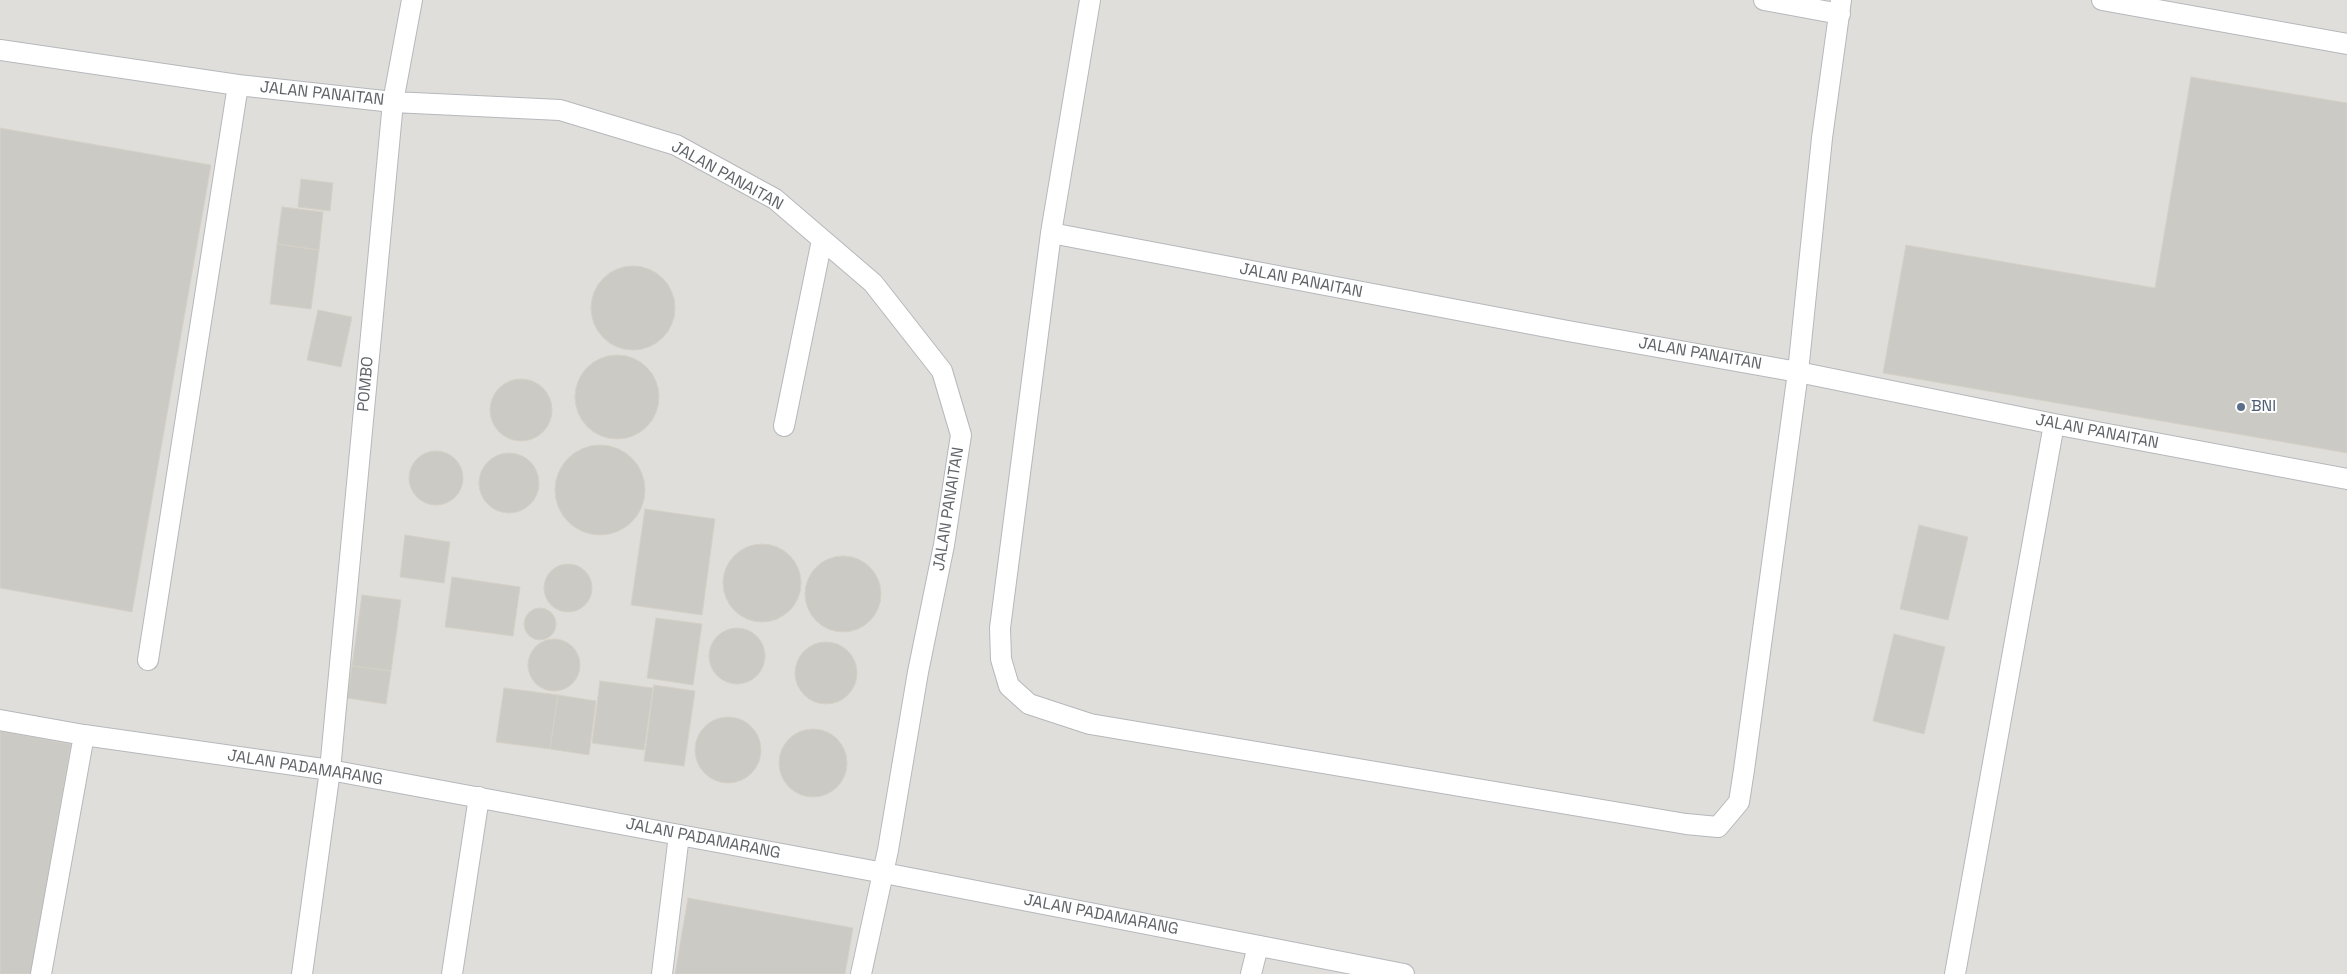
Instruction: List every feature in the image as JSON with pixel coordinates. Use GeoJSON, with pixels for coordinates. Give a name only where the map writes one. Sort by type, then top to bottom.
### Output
{"type":"FeatureCollection","features":[{"type":"Feature","properties":{"kind":"lane","name":"POMBO"},"geometry":{"type":"LineString","coordinates":[[302,974],[330,770],[393,102],[412,0]]}},
{"type":"Feature","properties":{"kind":"lane"},"geometry":{"type":"LineString","coordinates":[[1090,0],[1051,233],[1000,628],[1001,659],[1009,686],[1028,704],[1090,724],[1686,824],[1718,826],[1739,802],[1742,786],[1798,372],[1822,138],[1841,7],[1764,0]]}},
{"type":"Feature","properties":{"kind":"lane"},"geometry":{"type":"LineString","coordinates":[[2102,0],[2347,44]]}},
{"type":"Feature","properties":{"kind":"lane","name":"JALAN PANAITAN"},"geometry":{"type":"LineString","coordinates":[[0,50],[238,85],[393,102],[560,110],[676,145],[774,199],[873,283],[942,371],[961,435],[944,545],[918,672],[884,873],[862,974]]}},
{"type":"Feature","properties":{"kind":"lane"},"geometry":{"type":"LineString","coordinates":[[148,660],[238,85]]}},
{"type":"Feature","properties":{"kind":"lane","name":"JALAN PANAITAN"},"geometry":{"type":"LineString","coordinates":[[1051,233],[1568,331],[1798,372],[2054,424],[2347,479]]}},
{"type":"Feature","properties":{"kind":"lane"},"geometry":{"type":"LineString","coordinates":[[784,426],[822,240]]}},
{"type":"Feature","properties":{"kind":"lane"},"geometry":{"type":"LineString","coordinates":[[1955,974],[2054,424]]}},
{"type":"Feature","properties":{"kind":"lane","name":"JALAN PADAMARANG"},"geometry":{"type":"LineString","coordinates":[[0,720],[84,735],[330,770],[884,873],[1404,974]]}},
{"type":"Feature","properties":{"kind":"lane"},"geometry":{"type":"LineString","coordinates":[[41,974],[84,735]]}},
{"type":"Feature","properties":{"kind":"lane"},"geometry":{"type":"LineString","coordinates":[[452,974],[479,797]]}},
{"type":"Feature","properties":{"kind":"lane"},"geometry":{"type":"LineString","coordinates":[[662,974],[680,835]]}},
{"type":"Feature","properties":{"kind":"lane"},"geometry":{"type":"LineString","coordinates":[[1251,974],[1258,946]]}},
{"type":"Feature","properties":{"kind":"shaded area"},"geometry":{"type":"Polygon","coordinates":[[[0,0],[2347,0],[2347,974],[0,974],[0,0]]]}},
{"type":"Feature","properties":{"kind":"building"},"geometry":{"type":"Polygon","coordinates":[[[2191,77],[2347,103],[2347,453],[1883,373],[1906,245],[2155,288],[2191,77]]]}},
{"type":"Feature","properties":{"kind":"building"},"geometry":{"type":"Polygon","coordinates":[[[0,128],[211,165],[132,612],[0,588],[0,128]]]}},
{"type":"Feature","properties":{"kind":"building"},"geometry":{"type":"Polygon","coordinates":[[[301,179],[333,183],[330,211],[298,207],[301,179]]]}},
{"type":"Feature","properties":{"kind":"building"},"geometry":{"type":"Polygon","coordinates":[[[282,207],[323,212],[319,250],[277,244],[282,207]]]}},
{"type":"Feature","properties":{"kind":"building"},"geometry":{"type":"Polygon","coordinates":[[[277,244],[319,250],[311,309],[270,304],[277,244]]]}},
{"type":"Feature","properties":{"kind":"building"},"geometry":{"type":"Polygon","coordinates":[[[625,266],[641,266],[657,273],[668,284],[675,300],[672,324],[663,338],[657,343],[641,350],[625,350],[609,343],[598,332],[591,316],[591,300],[598,284],[609,273],[625,266]]]}},
{"type":"Feature","properties":{"kind":"building"},"geometry":{"type":"Polygon","coordinates":[[[318,310],[352,317],[341,367],[307,360],[318,310]]]}},
{"type":"Feature","properties":{"kind":"building"},"geometry":{"type":"Polygon","coordinates":[[[617,355],[633,358],[647,367],[656,381],[659,397],[656,413],[647,427],[633,436],[617,439],[601,436],[587,427],[578,413],[575,397],[578,381],[587,367],[601,358],[617,355]]]}},
{"type":"Feature","properties":{"kind":"building"},"geometry":{"type":"Polygon","coordinates":[[[515,379],[527,379],[543,388],[550,398],[552,410],[550,422],[543,432],[527,441],[515,441],[504,436],[495,427],[490,416],[490,404],[495,393],[504,384],[515,379]]]}},
{"type":"Feature","properties":{"kind":"building"},"geometry":{"type":"Polygon","coordinates":[[[600,445],[617,449],[632,458],[641,473],[645,490],[641,507],[632,522],[617,531],[600,535],[583,531],[568,522],[559,507],[555,490],[559,473],[568,458],[583,449],[600,445]]]}},
{"type":"Feature","properties":{"kind":"building"},"geometry":{"type":"Polygon","coordinates":[[[431,451],[441,451],[451,455],[459,463],[463,478],[459,493],[451,501],[441,505],[431,505],[421,501],[413,493],[409,483],[409,473],[413,463],[421,455],[431,451]]]}},
{"type":"Feature","properties":{"kind":"building"},"geometry":{"type":"Polygon","coordinates":[[[503,453],[515,453],[526,458],[534,466],[539,477],[537,495],[526,508],[515,513],[503,513],[492,508],[484,500],[479,489],[479,477],[484,466],[492,458],[503,453]]]}},
{"type":"Feature","properties":{"kind":"building"},"geometry":{"type":"Polygon","coordinates":[[[645,509],[715,519],[702,615],[631,605],[645,509]]]}},
{"type":"Feature","properties":{"kind":"building"},"geometry":{"type":"Polygon","coordinates":[[[1919,525],[1968,537],[1948,620],[1900,609],[1919,525]]]}},
{"type":"Feature","properties":{"kind":"building"},"geometry":{"type":"Polygon","coordinates":[[[405,535],[450,542],[444,583],[400,577],[405,535]]]}},
{"type":"Feature","properties":{"kind":"building"},"geometry":{"type":"Polygon","coordinates":[[[754,544],[770,544],[784,550],[795,561],[801,575],[801,591],[795,605],[784,616],[770,622],[754,622],[740,616],[729,605],[723,591],[723,575],[729,561],[740,550],[754,544]]]}},
{"type":"Feature","properties":{"kind":"building"},"geometry":{"type":"Polygon","coordinates":[[[843,556],[857,559],[870,567],[878,580],[881,594],[878,608],[870,621],[857,629],[843,632],[829,629],[816,621],[808,608],[805,594],[808,580],[816,567],[829,559],[843,556]]]}},
{"type":"Feature","properties":{"kind":"building"},"geometry":{"type":"Polygon","coordinates":[[[568,564],[577,566],[585,571],[590,579],[592,588],[590,597],[585,605],[577,610],[568,612],[559,610],[551,605],[546,597],[544,588],[546,579],[551,571],[559,566],[568,564]]]}},
{"type":"Feature","properties":{"kind":"building"},"geometry":{"type":"Polygon","coordinates":[[[452,577],[520,587],[513,636],[445,627],[452,577]]]}},
{"type":"Feature","properties":{"kind":"building"},"geometry":{"type":"Polygon","coordinates":[[[362,595],[401,600],[391,671],[352,666],[362,595]]]}},
{"type":"Feature","properties":{"kind":"building"},"geometry":{"type":"Polygon","coordinates":[[[540,608],[552,612],[556,624],[552,636],[540,640],[528,636],[524,624],[528,612],[540,608]]]}},
{"type":"Feature","properties":{"kind":"building"},"geometry":{"type":"Polygon","coordinates":[[[656,618],[702,624],[693,685],[647,678],[656,618]]]}},
{"type":"Feature","properties":{"kind":"building"},"geometry":{"type":"Polygon","coordinates":[[[732,628],[742,628],[757,636],[763,645],[765,656],[763,667],[757,676],[742,684],[732,684],[721,679],[714,672],[709,661],[709,651],[714,640],[721,633],[732,628]]]}},
{"type":"Feature","properties":{"kind":"building"},"geometry":{"type":"Polygon","coordinates":[[[1894,634],[1945,647],[1924,734],[1873,721],[1894,634]]]}},
{"type":"Feature","properties":{"kind":"building"},"geometry":{"type":"Polygon","coordinates":[[[554,639],[568,643],[576,651],[580,665],[576,679],[568,687],[554,691],[540,687],[532,679],[528,665],[532,651],[540,643],[554,639]]]}},
{"type":"Feature","properties":{"kind":"building"},"geometry":{"type":"Polygon","coordinates":[[[820,642],[832,642],[848,651],[855,661],[857,673],[855,685],[848,695],[832,704],[820,704],[809,699],[800,690],[795,679],[795,667],[800,656],[809,647],[820,642]]]}},
{"type":"Feature","properties":{"kind":"building"},"geometry":{"type":"Polygon","coordinates":[[[352,666],[391,671],[386,704],[347,698],[352,666]]]}},
{"type":"Feature","properties":{"kind":"building"},"geometry":{"type":"Polygon","coordinates":[[[600,681],[653,688],[644,750],[592,743],[600,681]]]}},
{"type":"Feature","properties":{"kind":"building"},"geometry":{"type":"Polygon","coordinates":[[[654,685],[695,691],[684,766],[644,761],[654,685]]]}},
{"type":"Feature","properties":{"kind":"building"},"geometry":{"type":"Polygon","coordinates":[[[504,688],[558,695],[550,749],[496,742],[504,688]]]}},
{"type":"Feature","properties":{"kind":"building"},"geometry":{"type":"Polygon","coordinates":[[[558,695],[596,701],[589,755],[550,749],[558,695]]]}},
{"type":"Feature","properties":{"kind":"building"},"geometry":{"type":"Polygon","coordinates":[[[721,717],[735,717],[747,722],[756,731],[761,743],[759,763],[752,774],[735,783],[721,783],[709,778],[700,769],[695,757],[695,743],[700,731],[709,722],[721,717]]]}},
{"type":"Feature","properties":{"kind":"building"},"geometry":{"type":"Polygon","coordinates":[[[813,729],[826,732],[837,739],[844,750],[847,763],[844,776],[837,787],[826,794],[813,797],[800,794],[789,787],[782,776],[779,763],[782,750],[789,739],[800,732],[813,729]]]}},
{"type":"Feature","properties":{"kind":"building"},"geometry":{"type":"Polygon","coordinates":[[[0,731],[71,744],[31,974],[0,974],[0,731]]]}},
{"type":"Feature","properties":{"kind":"building"},"geometry":{"type":"Polygon","coordinates":[[[688,898],[853,928],[845,974],[675,974],[688,898]]]}},
{"type":"Feature","properties":{"kind":"place","name":"BNI"},"geometry":{"type":"Point","coordinates":[2241,407]}}]}
